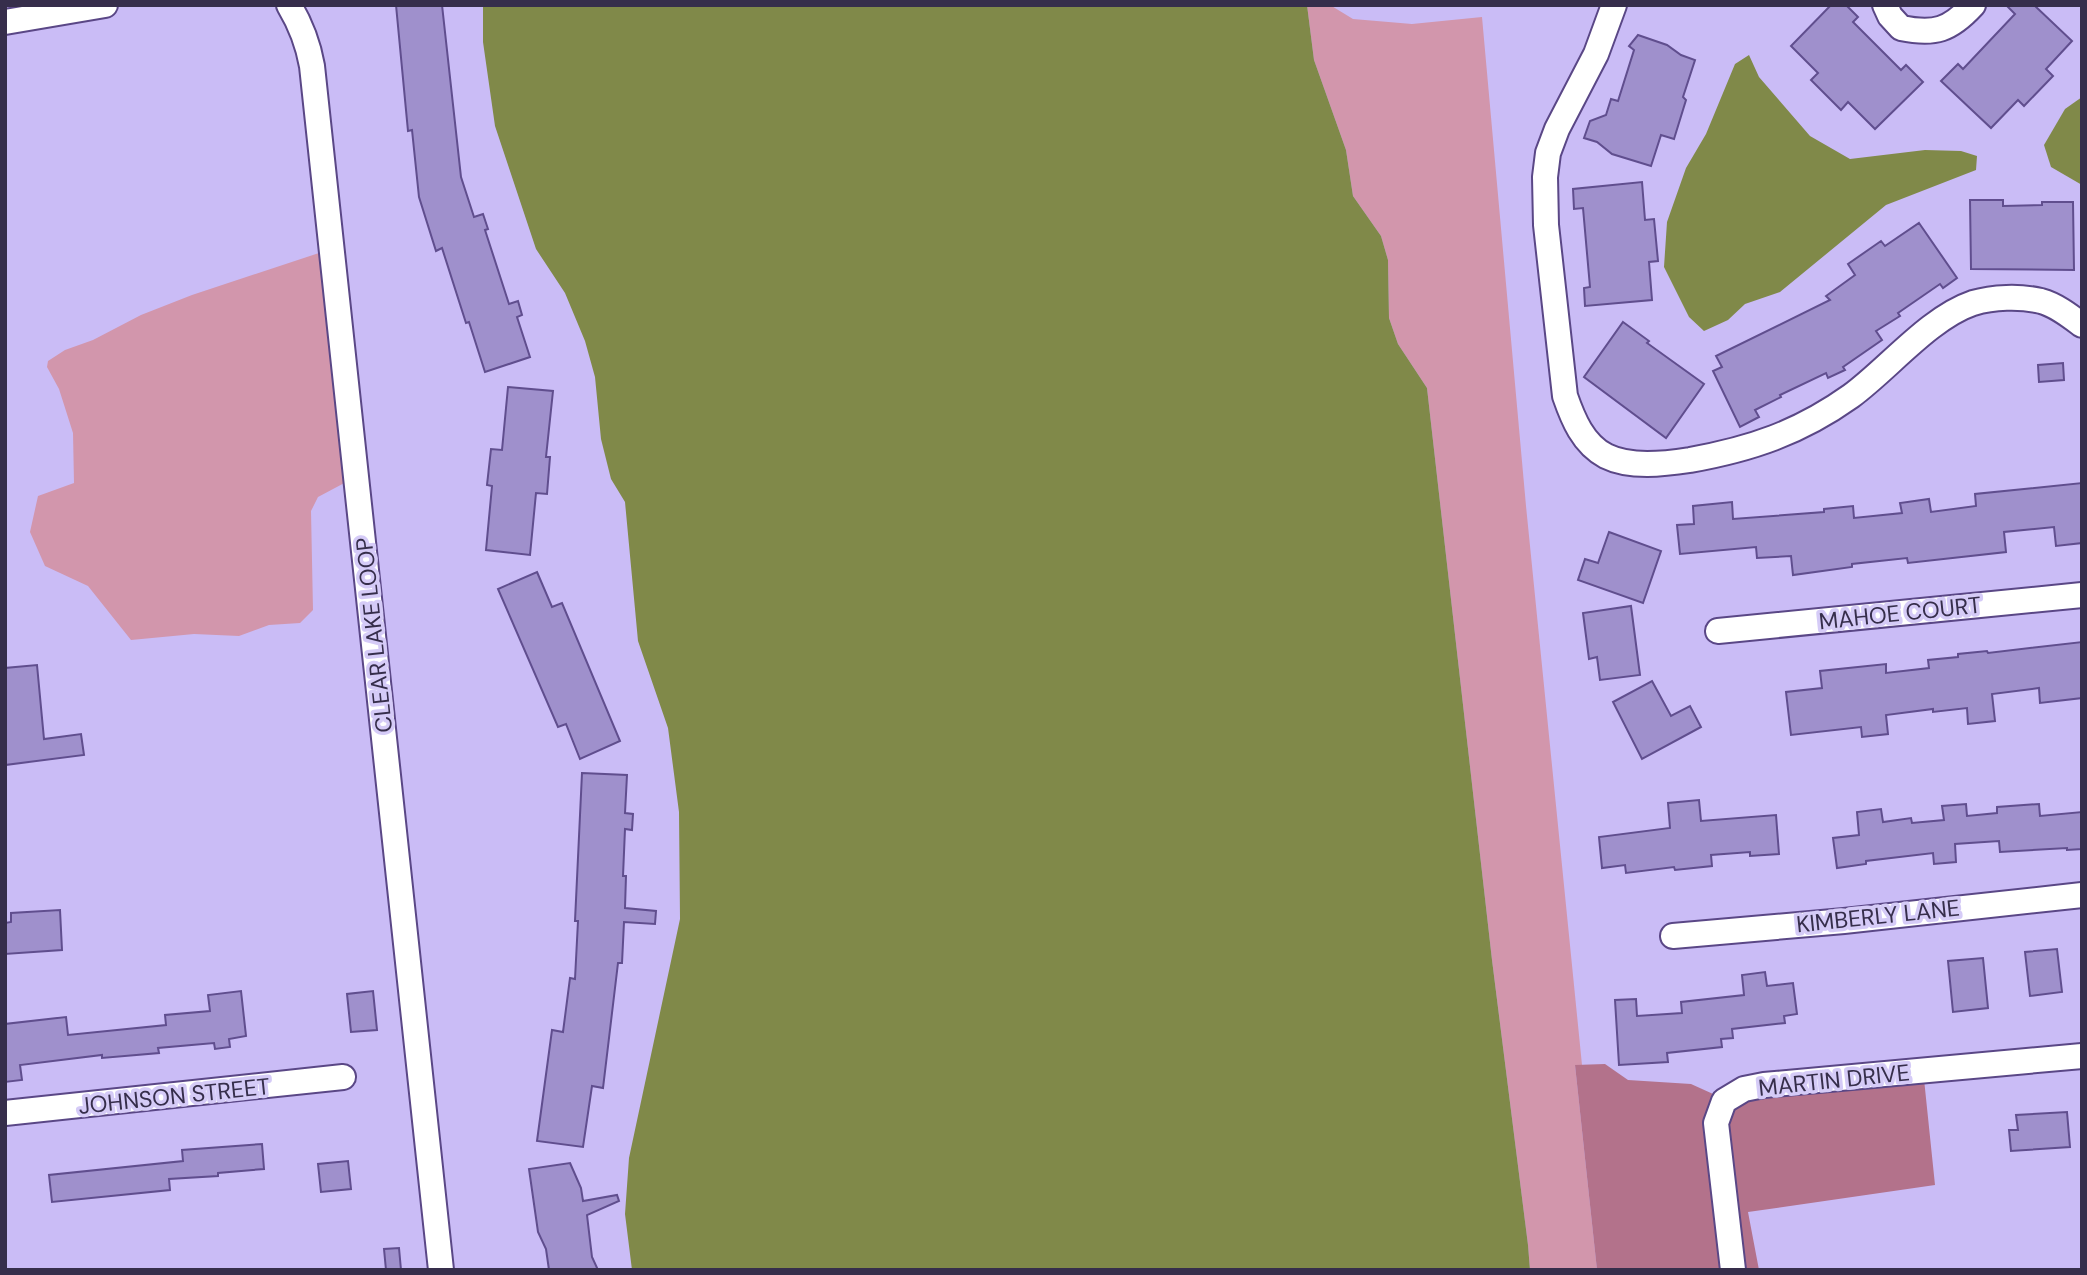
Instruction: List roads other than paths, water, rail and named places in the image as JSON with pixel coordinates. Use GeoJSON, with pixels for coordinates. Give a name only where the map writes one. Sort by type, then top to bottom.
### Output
{"type":"FeatureCollection","features":[{"type":"Feature","properties":{"kind":"street"},"geometry":{"type":"LineString","coordinates":[[5,22],[39,11],[105,5]]}},
{"type":"Feature","properties":{"kind":"street","name":"CLEAR LAKE LOOP"},"geometry":{"type":"LineString","coordinates":[[289,5],[300,22],[312,66],[440,1270]]}},
{"type":"Feature","properties":{"kind":"street"},"geometry":{"type":"LineString","coordinates":[[1614,5],[1596,54],[1557,129],[1548,153],[1545,201],[1565,396],[1573,419],[1586,440],[1606,456],[1628,463],[1656,464],[1731,453],[1781,436],[1807,424],[1851,396],[1932,327],[1973,303],[2021,298],[2043,301],[2065,312],[2082,325]]}},
{"type":"Feature","properties":{"kind":"street"},"geometry":{"type":"LineString","coordinates":[[1885,5],[1890,16],[1901,28],[1933,32],[1948,27],[1973,5]]}},
{"type":"Feature","properties":{"kind":"street","name":"MAHOE COURT"},"geometry":{"type":"LineString","coordinates":[[1718,631],[2082,595]]}},
{"type":"Feature","properties":{"kind":"street","name":"KIMBERLY LANE"},"geometry":{"type":"LineString","coordinates":[[1674,936],[2082,895]]}},
{"type":"Feature","properties":{"kind":"street","name":"MARTIN DRIVE"},"geometry":{"type":"LineString","coordinates":[[1733,1270],[1716,1123],[1724,1101],[1744,1089],[1764,1085],[2082,1056]]}},
{"type":"Feature","properties":{"kind":"street","name":"JOHNSON STREET"},"geometry":{"type":"LineString","coordinates":[[5,1113],[343,1077]]}}]}
